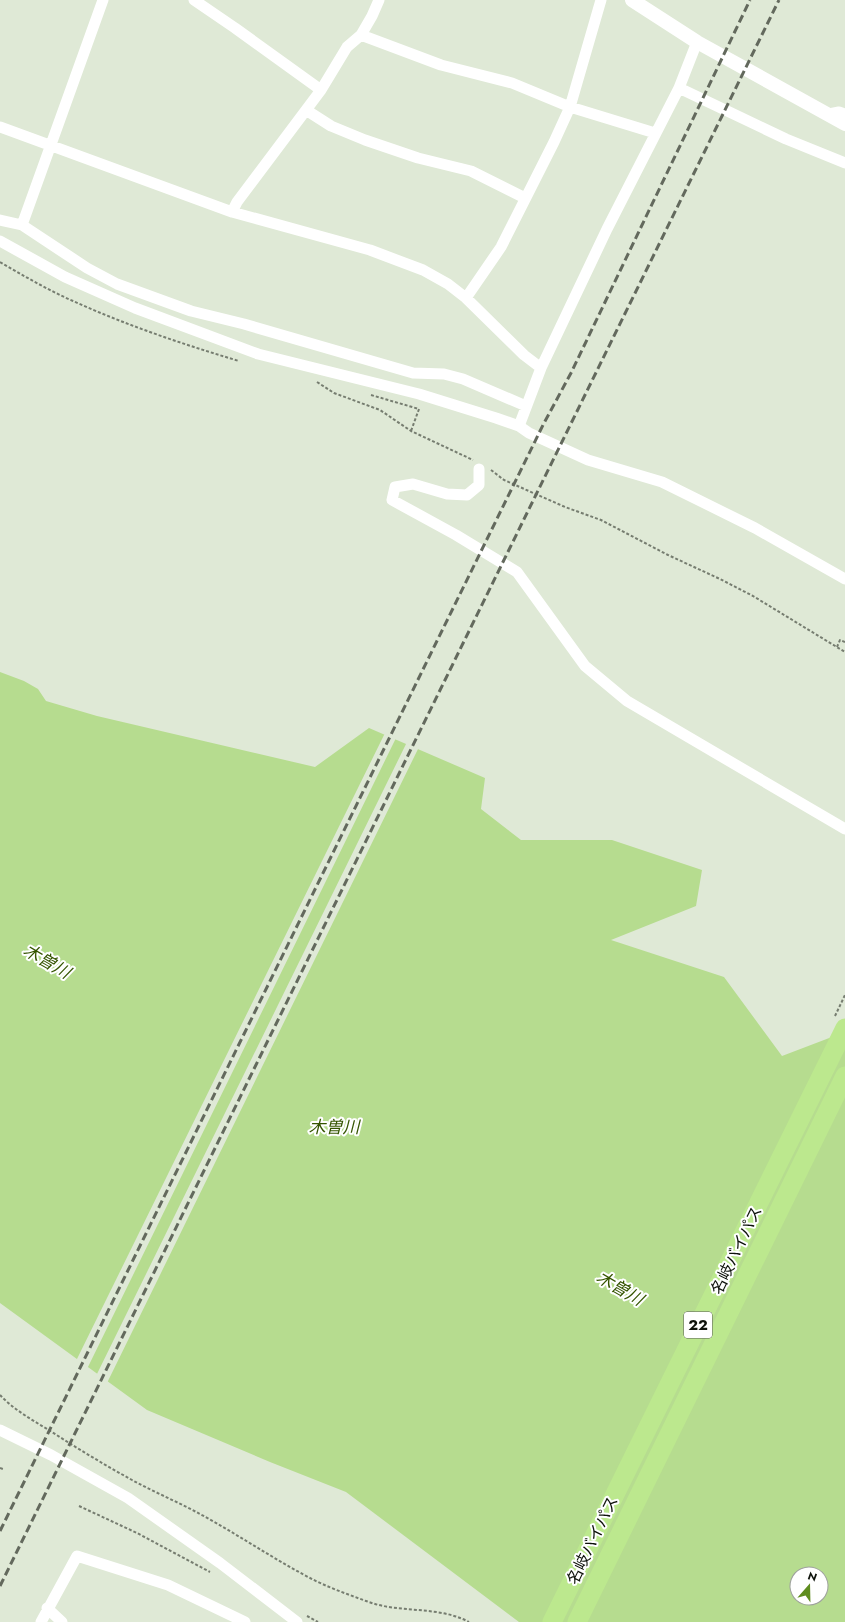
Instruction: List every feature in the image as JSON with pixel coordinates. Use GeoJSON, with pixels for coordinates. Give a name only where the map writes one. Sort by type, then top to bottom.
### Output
{"type":"FeatureCollection","features":[{"type":"Feature","properties":{"kind":"highway","name":"名岐バイパス"},"geometry":{"type":"LineString","coordinates":[[552,1622],[845,1028]]}},
{"type":"Feature","properties":{"kind":"highway","name":"名岐バイパス"},"geometry":{"type":"LineString","coordinates":[[577,1622],[845,1076]]}},
{"type":"Feature","properties":{"kind":"street"},"geometry":{"type":"LineString","coordinates":[[22,226],[103,0]]}},
{"type":"Feature","properties":{"kind":"street"},"geometry":{"type":"LineString","coordinates":[[232,212],[237,202],[321,90],[347,47],[361,35],[379,0]]}},
{"type":"Feature","properties":{"kind":"street"},"geometry":{"type":"LineString","coordinates":[[466,298],[501,247],[570,107],[601,0]]}},
{"type":"Feature","properties":{"kind":"street"},"geometry":{"type":"LineString","coordinates":[[632,0],[697,42],[845,124]]}},
{"type":"Feature","properties":{"kind":"street"},"geometry":{"type":"LineString","coordinates":[[197,1],[321,90]]}},
{"type":"Feature","properties":{"kind":"street"},"geometry":{"type":"LineString","coordinates":[[361,35],[441,65],[512,83],[570,107],[655,133]]}},
{"type":"Feature","properties":{"kind":"street"},"geometry":{"type":"LineString","coordinates":[[519,426],[541,368],[607,230],[679,88],[697,42]]}},
{"type":"Feature","properties":{"kind":"street"},"geometry":{"type":"LineString","coordinates":[[679,88],[786,139],[845,163]]}},
{"type":"Feature","properties":{"kind":"street"},"geometry":{"type":"LineString","coordinates":[[306,110],[331,126],[365,140],[418,158],[471,171],[525,198]]}},
{"type":"Feature","properties":{"kind":"street"},"geometry":{"type":"LineString","coordinates":[[829,114],[839,112],[845,114]]}},
{"type":"Feature","properties":{"kind":"street"},"geometry":{"type":"LineString","coordinates":[[0,127],[232,212],[370,250],[424,270],[448,284],[466,298],[524,355],[541,368]]}},
{"type":"Feature","properties":{"kind":"street"},"geometry":{"type":"LineString","coordinates":[[0,220],[22,226],[87,268],[118,284],[139,292],[191,310],[252,326],[413,373],[444,374],[464,379],[526,406]]}},
{"type":"Feature","properties":{"kind":"street"},"geometry":{"type":"LineString","coordinates":[[0,241],[65,277],[135,308],[258,354],[419,394],[519,426],[529,433],[588,460],[662,482],[755,528],[845,579]]}},
{"type":"Feature","properties":{"kind":"street"},"geometry":{"type":"LineString","coordinates":[[481,466],[479,485],[467,495],[447,494],[413,484],[395,487],[392,500],[456,535],[517,572],[585,666],[627,701],[845,829]]}},
{"type":"Feature","properties":{"kind":"street"},"geometry":{"type":"LineString","coordinates":[[0,1430],[51,1454],[128,1498],[220,1563],[297,1622]]}},
{"type":"Feature","properties":{"kind":"street"},"geometry":{"type":"LineString","coordinates":[[41,1622],[47,1608],[78,1556],[168,1585],[245,1622]]}},
{"type":"Feature","properties":{"kind":"street"},"geometry":{"type":"LineString","coordinates":[[47,1608],[62,1622]]}},
{"type":"Feature","properties":{"kind":"path"},"geometry":{"type":"LineString","coordinates":[[0,262],[72,301],[197,349],[242,361]]}},
{"type":"Feature","properties":{"kind":"path"},"geometry":{"type":"LineString","coordinates":[[316,381],[334,393],[380,410],[411,431],[481,466],[504,480],[565,507],[602,520],[668,555],[726,582],[753,596],[845,652]]}},
{"type":"Feature","properties":{"kind":"path"},"geometry":{"type":"LineString","coordinates":[[411,431],[419,409]]}},
{"type":"Feature","properties":{"kind":"path"},"geometry":{"type":"LineString","coordinates":[[837,647],[840,640],[845,642]]}},
{"type":"Feature","properties":{"kind":"path"},"geometry":{"type":"LineString","coordinates":[[0,1395],[5,1401],[83,1452],[132,1480],[246,1539],[310,1578],[368,1602],[399,1608],[440,1612],[458,1616],[469,1622]]}},
{"type":"Feature","properties":{"kind":"path"},"geometry":{"type":"LineString","coordinates":[[79,1506],[137,1533],[216,1575]]}},
{"type":"Feature","properties":{"kind":"water","name":"木曽川"},"geometry":{"type":"Polygon","coordinates":[[[0,672],[24,681],[38,689],[46,701],[97,716],[315,767],[369,728],[485,778],[481,809],[521,840],[612,840],[702,870],[696,906],[611,940],[724,977],[782,1056],[845,1032],[845,1622],[519,1622],[346,1492],[270,1462],[147,1410],[0,1303],[0,672]]]}},
{"type":"Feature","properties":{"kind":"pier"},"geometry":{"type":"Polygon","coordinates":[[[385,733],[396,738],[87,1369],[76,1361],[385,733]]]}},
{"type":"Feature","properties":{"kind":"pier"},"geometry":{"type":"Polygon","coordinates":[[[407,742],[419,747],[107,1383],[96,1376],[407,742]]]}},
{"type":"Feature","properties":{"kind":"railway"},"geometry":{"type":"LineString","coordinates":[[0,1531],[543,425],[571,373],[750,0]]}},
{"type":"Feature","properties":{"kind":"railway"},"geometry":{"type":"LineString","coordinates":[[0,1586],[779,0]]}}]}
